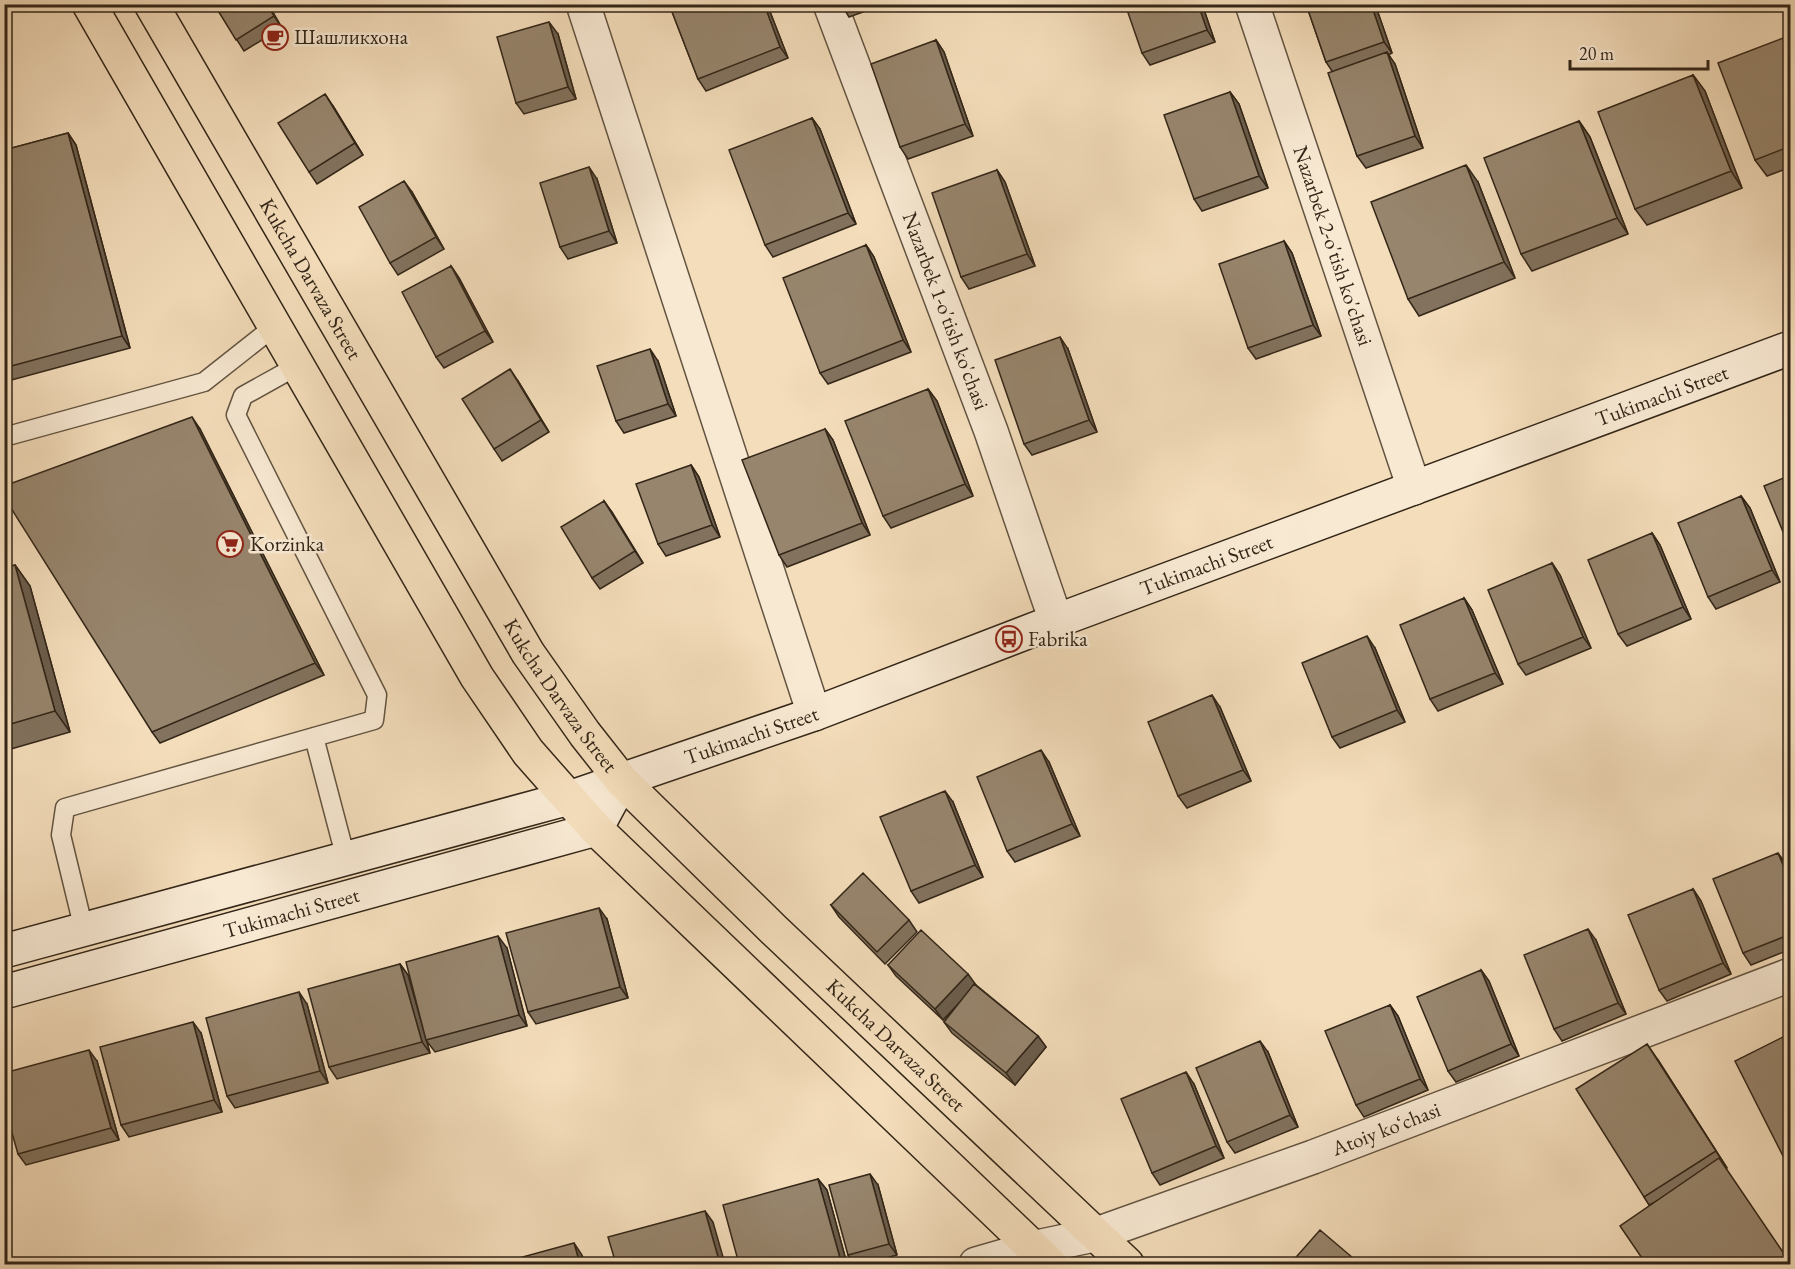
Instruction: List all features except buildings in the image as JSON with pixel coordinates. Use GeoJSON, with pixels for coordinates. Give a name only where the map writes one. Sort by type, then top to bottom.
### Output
{"type":"FeatureCollection","features":[{"type":"Feature","properties":{"kind":"main road"},"geometry":{"type":"LineString","coordinates":[[88,4],[477,677],[528,752],[596,829],[1041,1256]]}},
{"type":"Feature","properties":{"kind":"main road","name":"Kukcha Darvaza Street"},"geometry":{"type":"LineString","coordinates":[[151,4],[528,653],[585,734],[622,780],[782,937],[1127,1264]]}},
{"type":"Feature","properties":{"kind":"street"},"geometry":{"type":"LineString","coordinates":[[583,4],[814,714]]}},
{"type":"Feature","properties":{"kind":"street","name":"Nazarbek 1-o'tish ko'chasi"},"geometry":{"type":"LineString","coordinates":[[830,4],[991,431],[1056,621]]}},
{"type":"Feature","properties":{"kind":"street","name":"Nazarbek 2-o'tish ko'chasi"},"geometry":{"type":"LineString","coordinates":[[1252,4],[1414,488]]}},
{"type":"Feature","properties":{"kind":"street","name":"Tukimachi Street"},"geometry":{"type":"LineString","coordinates":[[4,951],[569,798],[814,714],[1056,621],[1791,348]]}},
{"type":"Feature","properties":{"kind":"street"},"geometry":{"type":"LineString","coordinates":[[596,829],[622,780]]}},
{"type":"Feature","properties":{"kind":"street","name":"Tukimachi Street"},"geometry":{"type":"LineString","coordinates":[[4,992],[596,829]]}},
{"type":"Feature","properties":{"kind":"street","name":"Atoiy koʻchasi"},"geometry":{"type":"LineString","coordinates":[[976,1264],[1041,1256],[1313,1157],[1791,975]]}},
{"type":"Feature","properties":{"kind":"lane"},"geometry":{"type":"LineString","coordinates":[[4,437],[204,382],[275,326]]}},
{"type":"Feature","properties":{"kind":"lane"},"geometry":{"type":"LineString","coordinates":[[84,930],[61,835],[65,808],[374,720],[377,695],[236,415],[243,396],[297,366]]}},
{"type":"Feature","properties":{"kind":"lane"},"geometry":{"type":"LineString","coordinates":[[314,737],[346,859]]}},
{"type":"Feature","properties":{"kind":"place","name":"Шашликхона"},"geometry":{"type":"Point","coordinates":[275,37]}},
{"type":"Feature","properties":{"kind":"place","name":"Korzinka"},"geometry":{"type":"Point","coordinates":[230,544]}},
{"type":"Feature","properties":{"kind":"place","name":"Fabrika"},"geometry":{"type":"Point","coordinates":[1009,639]}}]}
